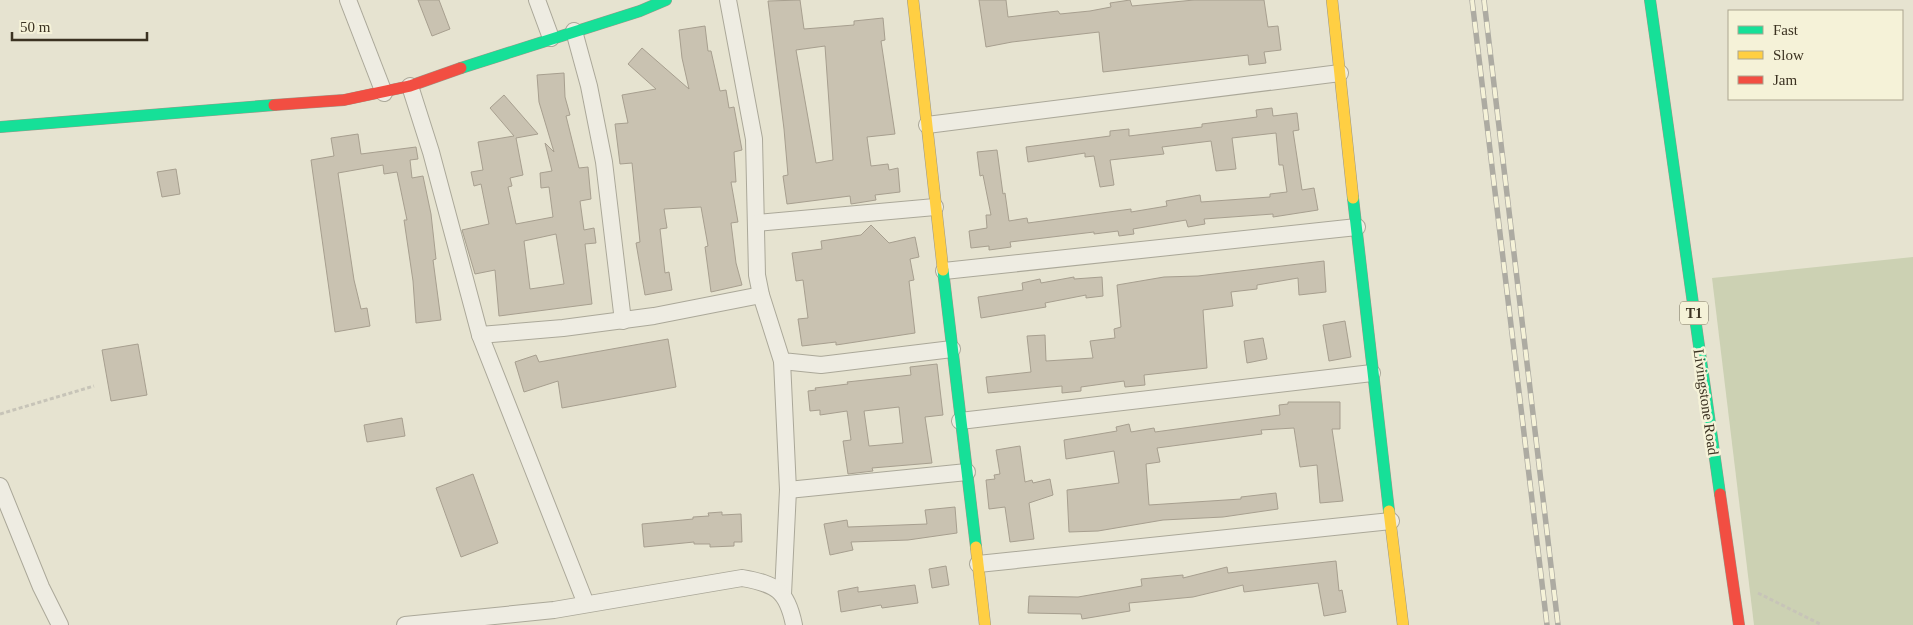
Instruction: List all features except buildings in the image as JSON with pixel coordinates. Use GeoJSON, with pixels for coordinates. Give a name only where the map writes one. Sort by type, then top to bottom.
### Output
{"type":"FeatureCollection","features":[{"type":"Feature","properties":{"kind":"main road"},"geometry":{"type":"LineString","coordinates":[[0,126],[314,104],[384,92],[410,86],[666,0]]}},
{"type":"Feature","properties":{"kind":"main road"},"geometry":{"type":"LineString","coordinates":[[913,0],[935,207],[984,625]]}},
{"type":"Feature","properties":{"kind":"main road"},"geometry":{"type":"LineString","coordinates":[[1332,0],[1372,373],[1403,625]]}},
{"type":"Feature","properties":{"kind":"main road","name":"Livingstone Road"},"geometry":{"type":"LineString","coordinates":[[1650,0],[1739,625]]}},
{"type":"Feature","properties":{"kind":"street"},"geometry":{"type":"LineString","coordinates":[[348,0],[384,92]]}},
{"type":"Feature","properties":{"kind":"street"},"geometry":{"type":"LineString","coordinates":[[538,0],[551,38]]}},
{"type":"Feature","properties":{"kind":"street"},"geometry":{"type":"LineString","coordinates":[[728,0],[754,140],[756,257],[761,295],[782,361],[788,490],[783,594]]}},
{"type":"Feature","properties":{"kind":"street"},"geometry":{"type":"LineString","coordinates":[[574,31],[589,86],[604,162],[622,321]]}},
{"type":"Feature","properties":{"kind":"street"},"geometry":{"type":"LineString","coordinates":[[927,125],[1340,72]]}},
{"type":"Feature","properties":{"kind":"street"},"geometry":{"type":"LineString","coordinates":[[410,86],[431,152],[480,335],[586,604]]}},
{"type":"Feature","properties":{"kind":"street"},"geometry":{"type":"LineString","coordinates":[[756,223],[935,207]]}},
{"type":"Feature","properties":{"kind":"street"},"geometry":{"type":"LineString","coordinates":[[944,271],[1357,227]]}},
{"type":"Feature","properties":{"kind":"street"},"geometry":{"type":"LineString","coordinates":[[480,335],[622,321],[761,295]]}},
{"type":"Feature","properties":{"kind":"street"},"geometry":{"type":"LineString","coordinates":[[782,361],[821,365],[952,349]]}},
{"type":"Feature","properties":{"kind":"street"},"geometry":{"type":"LineString","coordinates":[[960,421],[1372,373]]}},
{"type":"Feature","properties":{"kind":"street"},"geometry":{"type":"LineString","coordinates":[[788,490],[967,472]]}},
{"type":"Feature","properties":{"kind":"street"},"geometry":{"type":"LineString","coordinates":[[0,486],[41,587],[60,625]]}},
{"type":"Feature","properties":{"kind":"street"},"geometry":{"type":"LineString","coordinates":[[978,564],[1390,521]]}},
{"type":"Feature","properties":{"kind":"street"},"geometry":{"type":"LineString","coordinates":[[405,625],[554,610],[742,578],[768,583],[783,594],[791,608],[794,625]]}},
{"type":"Feature","properties":{"kind":"path"},"geometry":{"type":"LineString","coordinates":[[0,414],[94,386]]}},
{"type":"Feature","properties":{"kind":"path"},"geometry":{"type":"LineString","coordinates":[[1731,574],[1765,598],[1822,625]]}},
{"type":"Feature","properties":{"kind":"green space"},"geometry":{"type":"Polygon","coordinates":[[[1913,257],[1913,625],[1754,625],[1712,278],[1913,257]]]}},
{"type":"Feature","properties":{"kind":"railway"},"geometry":{"type":"LineString","coordinates":[[1472,0],[1547,625]]}},
{"type":"Feature","properties":{"kind":"railway"},"geometry":{"type":"LineString","coordinates":[[1484,0],[1558,625]]}},
{"type":"Feature","properties":{"kind":"traffic: fast"},"geometry":{"type":"LineString","coordinates":[[461,68],[640,11],[666,0]]}},
{"type":"Feature","properties":{"kind":"traffic: fast"},"geometry":{"type":"LineString","coordinates":[[1650,0],[1720,494]]}},
{"type":"Feature","properties":{"kind":"traffic: fast"},"geometry":{"type":"LineString","coordinates":[[0,127],[274,105]]}},
{"type":"Feature","properties":{"kind":"traffic: fast"},"geometry":{"type":"LineString","coordinates":[[1353,198],[1389,511]]}},
{"type":"Feature","properties":{"kind":"traffic: fast"},"geometry":{"type":"LineString","coordinates":[[943,270],[976,547]]}},
{"type":"Feature","properties":{"kind":"traffic: slow"},"geometry":{"type":"LineString","coordinates":[[913,0],[943,270]]}},
{"type":"Feature","properties":{"kind":"traffic: slow"},"geometry":{"type":"LineString","coordinates":[[1332,0],[1353,198]]}},
{"type":"Feature","properties":{"kind":"traffic: slow"},"geometry":{"type":"LineString","coordinates":[[1389,511],[1403,625]]}},
{"type":"Feature","properties":{"kind":"traffic: slow"},"geometry":{"type":"LineString","coordinates":[[976,547],[985,625]]}},
{"type":"Feature","properties":{"kind":"traffic: jam"},"geometry":{"type":"LineString","coordinates":[[274,105],[344,100],[410,86],[461,68]]}},
{"type":"Feature","properties":{"kind":"traffic: jam"},"geometry":{"type":"LineString","coordinates":[[1720,494],[1739,625]]}}]}
